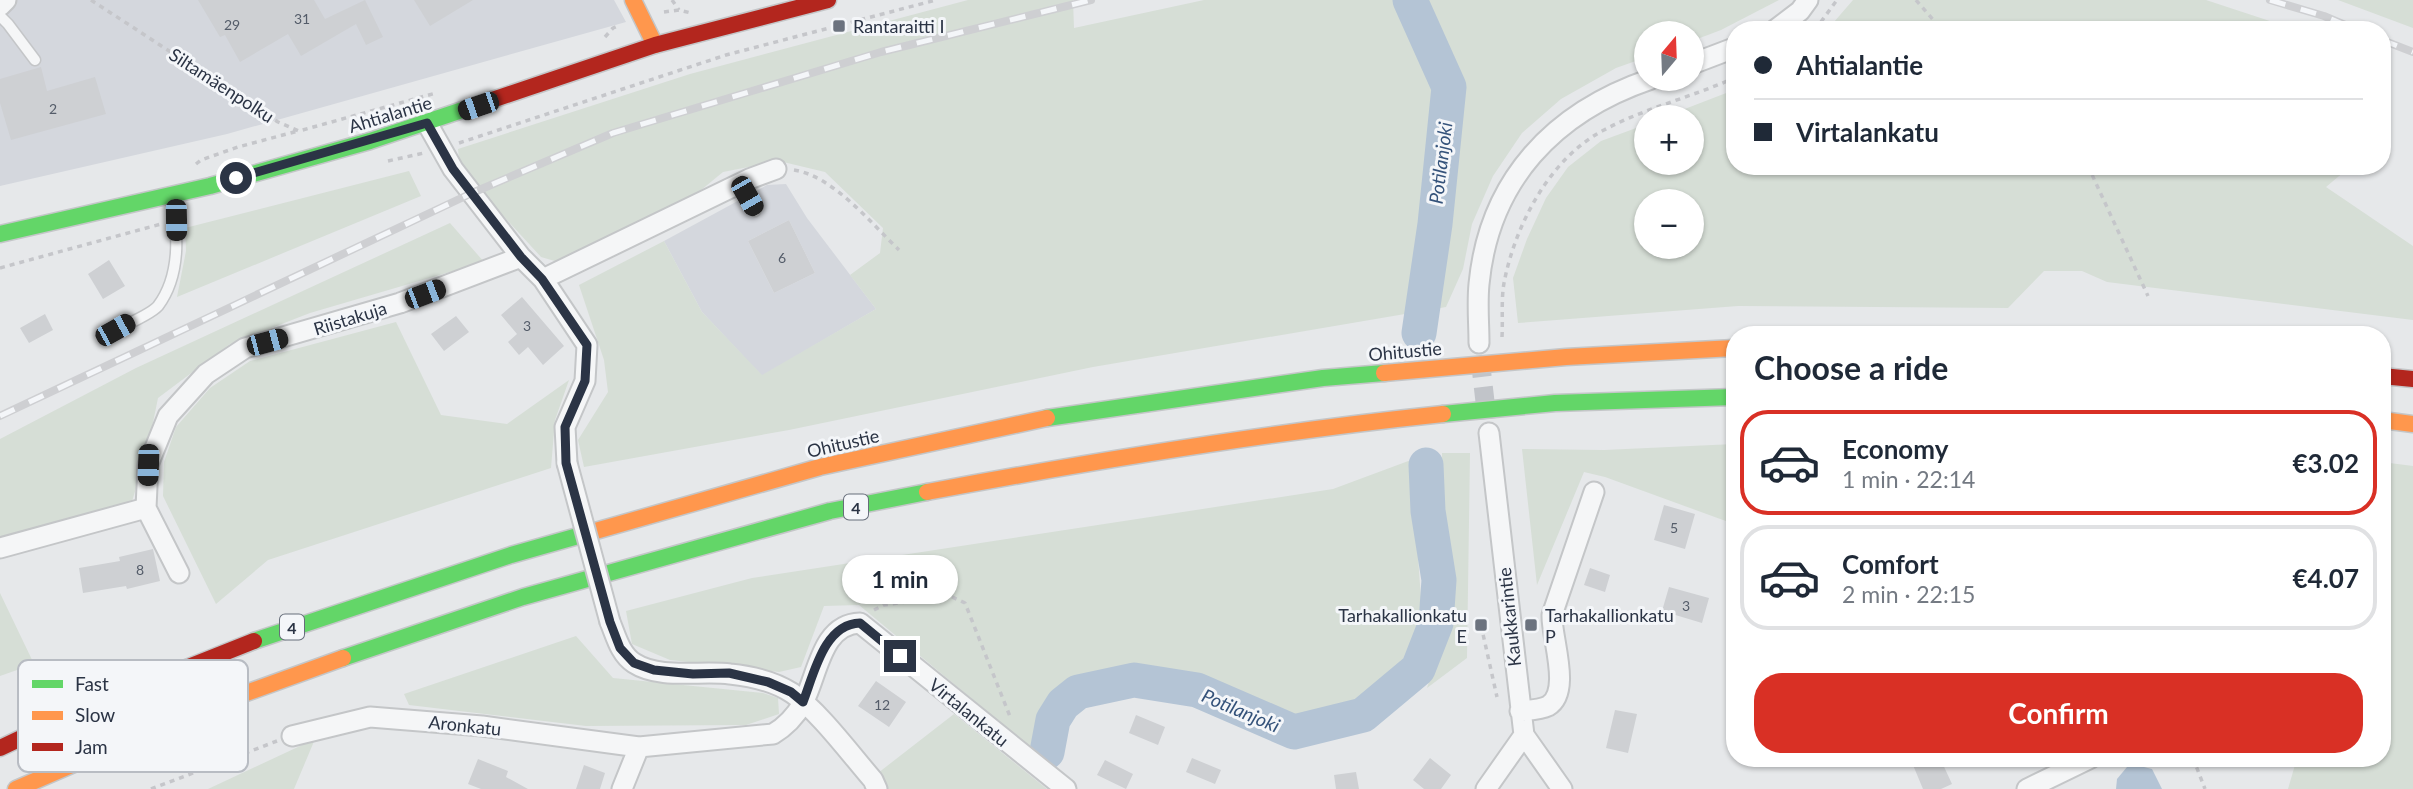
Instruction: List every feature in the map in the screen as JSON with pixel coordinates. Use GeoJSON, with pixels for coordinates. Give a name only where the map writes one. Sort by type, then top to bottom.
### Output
{"type":"FeatureCollection","features":[{"type":"Feature","properties":{"kind":"main road"},"geometry":{"type":"LineString","coordinates":[[634,0],[655,45]]}},
{"type":"Feature","properties":{"kind":"main road","name":"Ahtialantie"},"geometry":{"type":"LineString","coordinates":[[0,234],[173,194],[356,145],[655,45],[828,0]]}},
{"type":"Feature","properties":{"kind":"main road","name":"Ohitustie"},"geometry":{"type":"LineString","coordinates":[[206,660],[282,630],[384,599],[511,555],[820,467],[1066,414],[1323,378],[1566,357],[1726,348]]}},
{"type":"Feature","properties":{"kind":"main road"},"geometry":{"type":"LineString","coordinates":[[2391,377],[2413,379]]}},
{"type":"Feature","properties":{"kind":"main road","name":"4"},"geometry":{"type":"LineString","coordinates":[[248,692],[523,597],[830,512],[1070,465],[1322,427],[1555,403],[1726,397]]}},
{"type":"Feature","properties":{"kind":"main road"},"geometry":{"type":"LineString","coordinates":[[2391,421],[2413,424]]}},
{"type":"Feature","properties":{"kind":"main road","name":"Ohitustie"},"geometry":{"type":"LineString","coordinates":[[0,748],[18,739]]}},
{"type":"Feature","properties":{"kind":"main road","name":"4"},"geometry":{"type":"LineString","coordinates":[[16,789],[53,772]]}},
{"type":"Feature","properties":{"kind":"street"},"geometry":{"type":"LineString","coordinates":[[0,6],[6,0]]}},
{"type":"Feature","properties":{"kind":"street"},"geometry":{"type":"LineString","coordinates":[[1787,21],[1800,11],[1808,0]]}},
{"type":"Feature","properties":{"kind":"street"},"geometry":{"type":"LineString","coordinates":[[1704,59],[1726,51]]}},
{"type":"Feature","properties":{"kind":"street"},"geometry":{"type":"LineString","coordinates":[[1479,343],[1481,271],[1489,231],[1509,186],[1540,144],[1583,111],[1634,87]]}},
{"type":"Feature","properties":{"kind":"street"},"geometry":{"type":"LineString","coordinates":[[427,123],[440,149],[521,257],[542,279],[587,345],[585,381],[565,427],[566,463],[610,622],[620,648],[634,663],[654,670],[693,674],[729,673],[768,682],[791,692],[873,780],[877,789]]}},
{"type":"Feature","properties":{"kind":"street"},"geometry":{"type":"LineString","coordinates":[[542,279],[739,183],[776,169]]}},
{"type":"Feature","properties":{"kind":"street","name":"Riistakuja"},"geometry":{"type":"LineString","coordinates":[[179,573],[146,508],[148,465],[168,416],[206,374],[245,348],[400,303],[521,257]]}},
{"type":"Feature","properties":{"kind":"street","name":"Kaukkarintie"},"geometry":{"type":"LineString","coordinates":[[1489,433],[1524,735],[1562,789]]}},
{"type":"Feature","properties":{"kind":"street"},"geometry":{"type":"LineString","coordinates":[[1520,710],[1549,706],[1556,699],[1559,666],[1551,627],[1552,615],[1594,492]]}},
{"type":"Feature","properties":{"kind":"street"},"geometry":{"type":"LineString","coordinates":[[0,548],[146,508]]}},
{"type":"Feature","properties":{"kind":"street","name":"Virtalankatu"},"geometry":{"type":"LineString","coordinates":[[842,627],[860,623],[1066,789]]}},
{"type":"Feature","properties":{"kind":"street","name":"Aronkatu"},"geometry":{"type":"LineString","coordinates":[[292,736],[370,717],[482,726],[639,747],[773,734],[783,729],[803,702],[821,656],[842,627]]}},
{"type":"Feature","properties":{"kind":"street"},"geometry":{"type":"LineString","coordinates":[[1486,789],[1524,735]]}},
{"type":"Feature","properties":{"kind":"street"},"geometry":{"type":"LineString","coordinates":[[622,789],[639,747]]}},
{"type":"Feature","properties":{"kind":"street"},"geometry":{"type":"LineString","coordinates":[[2027,789],[2072,767]]}},
{"type":"Feature","properties":{"kind":"lane"},"geometry":{"type":"LineString","coordinates":[[0,16],[35,60]]}},
{"type":"Feature","properties":{"kind":"lane"},"geometry":{"type":"LineString","coordinates":[[739,183],[755,211]]}},
{"type":"Feature","properties":{"kind":"lane"},"geometry":{"type":"LineString","coordinates":[[115,330],[157,308],[169,282],[177,258],[173,194]]}},
{"type":"Feature","properties":{"kind":"path","name":"Siltamäenpolku"},"geometry":{"type":"LineString","coordinates":[[91,0],[278,122],[299,131],[363,115]]}},
{"type":"Feature","properties":{"kind":"path"},"geometry":{"type":"LineString","coordinates":[[672,0],[679,10]]}},
{"type":"Feature","properties":{"kind":"path"},"geometry":{"type":"LineString","coordinates":[[377,164],[440,149],[726,55],[936,0]]}},
{"type":"Feature","properties":{"kind":"path"},"geometry":{"type":"LineString","coordinates":[[1822,21],[1837,0]]}},
{"type":"Feature","properties":{"kind":"path"},"geometry":{"type":"LineString","coordinates":[[1916,0],[1934,21]]}},
{"type":"Feature","properties":{"kind":"path"},"geometry":{"type":"LineString","coordinates":[[1502,337],[1504,284],[1517,238],[1536,195],[1564,161],[1603,130],[1726,81]]}},
{"type":"Feature","properties":{"kind":"path"},"geometry":{"type":"LineString","coordinates":[[776,169],[797,170],[829,184],[899,250]]}},
{"type":"Feature","properties":{"kind":"path"},"geometry":{"type":"LineString","coordinates":[[2092,175],[2148,296]]}},
{"type":"Feature","properties":{"kind":"path"},"geometry":{"type":"LineString","coordinates":[[842,627],[884,605],[950,596],[965,603],[1012,722]]}},
{"type":"Feature","properties":{"kind":"path"},"geometry":{"type":"LineString","coordinates":[[1481,625],[1497,697]]}},
{"type":"Feature","properties":{"kind":"path"},"geometry":{"type":"LineString","coordinates":[[248,753],[292,736]]}},
{"type":"Feature","properties":{"kind":"path"},"geometry":{"type":"LineString","coordinates":[[2196,767],[2205,789]]}},
{"type":"Feature","properties":{"kind":"path"},"geometry":{"type":"LineString","coordinates":[[151,789],[196,772]]}},
{"type":"Feature","properties":{"kind":"shaded area"},"geometry":{"type":"Polygon","coordinates":[[[0,0],[614,0],[626,22],[227,134],[0,186],[0,0]]]}},
{"type":"Feature","properties":{"kind":"shaded area"},"geometry":{"type":"Polygon","coordinates":[[[968,0],[1073,0],[1074,28],[1204,0],[1779,0],[1738,21],[1726,21],[1726,27],[1704,36],[1704,21],[1634,21],[1634,62],[1616,68],[1561,99],[1522,133],[1493,176],[1472,224],[1463,269],[1446,307],[1093,367],[789,430],[584,467],[578,440],[608,392],[604,360],[579,285],[664,241],[702,312],[762,375],[876,309],[850,275],[880,253],[883,228],[825,172],[779,161],[723,172],[695,195],[565,264],[541,257],[496,208],[459,159],[458,149],[690,74],[968,0]]]}},
{"type":"Feature","properties":{"kind":"shaded area"},"geometry":{"type":"Polygon","coordinates":[[[1853,0],[2206,0],[2270,21],[1835,21],[1853,0]]]}},
{"type":"Feature","properties":{"kind":"shaded area"},"geometry":{"type":"Polygon","coordinates":[[[2338,0],[2413,0],[2413,28],[2338,0]]]}},
{"type":"Feature","properties":{"kind":"shaded area"},"geometry":{"type":"Polygon","coordinates":[[[1726,93],[1726,175],[2340,175],[2326,187],[2413,246],[2413,320],[2107,282],[2082,271],[2044,271],[2008,308],[1738,306],[1518,323],[1513,278],[1527,239],[1546,198],[1568,167],[1601,141],[1634,129],[1634,175],[1704,175],[1704,105],[1695,105],[1726,93]]]}},
{"type":"Feature","properties":{"kind":"shaded area"},"geometry":{"type":"Polygon","coordinates":[[[409,171],[421,196],[177,297],[186,251],[185,228],[409,171]]]}},
{"type":"Feature","properties":{"kind":"shaded area"},"geometry":{"type":"Polygon","coordinates":[[[786,184],[807,218],[876,309],[762,376],[702,312],[664,241],[767,185],[786,184]],[[789,220],[748,241],[774,293],[815,273],[789,220]]]}},
{"type":"Feature","properties":{"kind":"shaded area"},"geometry":{"type":"Polygon","coordinates":[[[450,223],[484,262],[310,313],[230,344],[158,398],[147,452],[130,508],[0,541],[0,439],[136,368],[450,223]]]}},
{"type":"Feature","properties":{"kind":"shaded area"},"geometry":{"type":"Polygon","coordinates":[[[396,322],[441,415],[507,424],[569,380],[555,420],[551,468],[268,560],[216,604],[163,496],[164,462],[176,427],[210,388],[250,361],[396,322]]]}},
{"type":"Feature","properties":{"kind":"shaded area"},"geometry":{"type":"Polygon","coordinates":[[[1726,444],[1726,521],[1605,477],[1584,472],[1537,585],[1522,449],[1604,450],[1726,444]]]}},
{"type":"Feature","properties":{"kind":"shaded area"},"geometry":{"type":"Polygon","coordinates":[[[1442,453],[1470,453],[1467,658],[1427,688],[1452,609],[1442,509],[1442,453]]]}},
{"type":"Feature","properties":{"kind":"shaded area"},"geometry":{"type":"Polygon","coordinates":[[[1411,460],[1423,626],[1405,663],[1358,700],[1289,716],[1198,674],[1131,670],[1050,694],[1038,754],[859,605],[824,606],[801,667],[779,672],[670,660],[632,644],[626,611],[752,578],[1333,489],[1411,460]]]}},
{"type":"Feature","properties":{"kind":"shaded area"},"geometry":{"type":"Polygon","coordinates":[[[2391,463],[2413,466],[2413,789],[2288,789],[2294,767],[2391,767],[2391,463]]]}},
{"type":"Feature","properties":{"kind":"shaded area"},"geometry":{"type":"Polygon","coordinates":[[[0,593],[32,660],[18,660],[18,670],[0,676],[0,593]]]}},
{"type":"Feature","properties":{"kind":"shaded area"},"geometry":{"type":"Polygon","coordinates":[[[576,636],[613,678],[763,693],[778,698],[779,714],[746,725],[586,726],[409,705],[404,694],[576,636]]]}},
{"type":"Feature","properties":{"kind":"shaded area"},"geometry":{"type":"Polygon","coordinates":[[[954,714],[1047,789],[886,789],[878,773],[954,714]]]}},
{"type":"Feature","properties":{"kind":"shaded area"},"geometry":{"type":"Polygon","coordinates":[[[315,739],[294,789],[208,789],[315,739]]]}},
{"type":"Feature","properties":{"kind":"water"},"geometry":{"type":"Polygon","coordinates":[[[2127,767],[2144,767],[2152,769],[2162,789],[2116,789],[2117,779],[2127,767]]]}},
{"type":"Feature","properties":{"kind":"building"},"geometry":{"type":"Polygon","coordinates":[[[198,0],[314,0],[325,19],[365,0],[383,37],[366,45],[356,24],[301,56],[288,34],[240,62],[225,35],[220,37],[198,0]]]}},
{"type":"Feature","properties":{"kind":"building"},"geometry":{"type":"Polygon","coordinates":[[[414,0],[473,0],[430,26],[414,0]]]}},
{"type":"Feature","properties":{"kind":"building"},"geometry":{"type":"Polygon","coordinates":[[[41,67],[47,91],[95,77],[106,114],[11,140],[0,103],[0,79],[41,67]]]}},
{"type":"Feature","properties":{"kind":"building"},"geometry":{"type":"Polygon","coordinates":[[[789,220],[815,273],[774,293],[748,241],[789,220]]]}},
{"type":"Feature","properties":{"kind":"building"},"geometry":{"type":"Polygon","coordinates":[[[109,260],[125,286],[103,299],[88,274],[109,260]]]}},
{"type":"Feature","properties":{"kind":"building"},"geometry":{"type":"Polygon","coordinates":[[[522,297],[564,346],[543,365],[528,347],[519,355],[508,342],[517,334],[501,315],[522,297]]]}},
{"type":"Feature","properties":{"kind":"building"},"geometry":{"type":"Polygon","coordinates":[[[45,314],[53,330],[29,343],[20,328],[45,314]]]}},
{"type":"Feature","properties":{"kind":"building"},"geometry":{"type":"Polygon","coordinates":[[[456,316],[469,332],[444,351],[431,334],[456,316]]]}},
{"type":"Feature","properties":{"kind":"building"},"geometry":{"type":"Polygon","coordinates":[[[1664,505],[1695,514],[1685,549],[1654,540],[1664,505]]]}},
{"type":"Feature","properties":{"kind":"building"},"geometry":{"type":"Polygon","coordinates":[[[153,549],[160,581],[127,589],[126,586],[83,593],[79,568],[120,561],[119,557],[153,549]]]}},
{"type":"Feature","properties":{"kind":"building"},"geometry":{"type":"Polygon","coordinates":[[[1590,568],[1610,575],[1605,592],[1584,585],[1590,568]]]}},
{"type":"Feature","properties":{"kind":"building"},"geometry":{"type":"Polygon","coordinates":[[[1669,587],[1709,598],[1702,623],[1662,611],[1669,587]]]}},
{"type":"Feature","properties":{"kind":"building"},"geometry":{"type":"Polygon","coordinates":[[[876,681],[906,702],[889,727],[858,706],[876,681]]]}},
{"type":"Feature","properties":{"kind":"building"},"geometry":{"type":"Polygon","coordinates":[[[1615,710],[1637,714],[1628,753],[1606,748],[1615,710]]]}},
{"type":"Feature","properties":{"kind":"building"},"geometry":{"type":"Polygon","coordinates":[[[1136,715],[1165,727],[1158,745],[1129,733],[1136,715]]]}},
{"type":"Feature","properties":{"kind":"building"},"geometry":{"type":"Polygon","coordinates":[[[1192,758],[1221,770],[1215,784],[1186,772],[1192,758]]]}},
{"type":"Feature","properties":{"kind":"building"},"geometry":{"type":"Polygon","coordinates":[[[1430,758],[1451,775],[1441,789],[1424,789],[1413,780],[1430,758]]]}},
{"type":"Feature","properties":{"kind":"building"},"geometry":{"type":"Polygon","coordinates":[[[478,759],[508,771],[506,777],[528,789],[481,789],[468,784],[478,759]]]}},
{"type":"Feature","properties":{"kind":"building"},"geometry":{"type":"Polygon","coordinates":[[[1105,760],[1133,774],[1126,789],[1097,775],[1105,760]]]}},
{"type":"Feature","properties":{"kind":"building"},"geometry":{"type":"Polygon","coordinates":[[[584,765],[605,773],[600,789],[576,789],[584,765]]]}},
{"type":"Feature","properties":{"kind":"building"},"geometry":{"type":"Polygon","coordinates":[[[1914,767],[1944,767],[1952,784],[1941,789],[1923,789],[1914,767]]]}},
{"type":"Feature","properties":{"kind":"building"},"geometry":{"type":"Polygon","coordinates":[[[1356,772],[1359,789],[1336,789],[1334,775],[1356,772]]]}},
{"type":"Feature","properties":{"kind":"waterway","name":"Potilanjoki"},"geometry":{"type":"LineString","coordinates":[[1410,0],[1449,87],[1435,224],[1419,333]]}},
{"type":"Feature","properties":{"kind":"waterway","name":"Potilanjoki"},"geometry":{"type":"LineString","coordinates":[[1047,752],[1053,720],[1063,704],[1078,692],[1134,680],[1197,690],[1294,732],[1363,715],[1418,669],[1436,623],[1439,580],[1428,511],[1426,465]]}},
{"type":"Feature","properties":{"kind":"tunnel"},"geometry":{"type":"LineString","coordinates":[[1480,358],[1487,419]]}},
{"type":"Feature","properties":{"kind":"railway"},"geometry":{"type":"LineString","coordinates":[[0,416],[472,193],[613,133],[881,52],[1091,0]]}},
{"type":"Feature","properties":{"kind":"railway"},"geometry":{"type":"LineString","coordinates":[[2270,0],[2336,21]]}},
{"type":"Feature","properties":{"kind":"railway"},"geometry":{"type":"LineString","coordinates":[[2391,43],[2413,52]]}},
{"type":"Feature","properties":{"kind":"traffic: fast"},"geometry":{"type":"LineString","coordinates":[[0,234],[210,186],[370,141],[492,100]]}},
{"type":"Feature","properties":{"kind":"traffic: fast"},"geometry":{"type":"LineString","coordinates":[[1047,418],[1323,378],[1384,373]]}},
{"type":"Feature","properties":{"kind":"traffic: fast"},"geometry":{"type":"LineString","coordinates":[[1443,414],[1555,403],[1726,397]]}},
{"type":"Feature","properties":{"kind":"traffic: fast"},"geometry":{"type":"LineString","coordinates":[[343,658],[523,597],[830,511],[927,492]]}},
{"type":"Feature","properties":{"kind":"traffic: fast"},"geometry":{"type":"LineString","coordinates":[[254,641],[511,555],[592,532]]}},
{"type":"Feature","properties":{"kind":"traffic: slow"},"geometry":{"type":"LineString","coordinates":[[633,0],[655,45]]}},
{"type":"Feature","properties":{"kind":"traffic: slow"},"geometry":{"type":"LineString","coordinates":[[1384,373],[1566,357],[1726,348]]}},
{"type":"Feature","properties":{"kind":"traffic: slow"},"geometry":{"type":"LineString","coordinates":[[927,492],[1184,448],[1443,414]]}},
{"type":"Feature","properties":{"kind":"traffic: slow"},"geometry":{"type":"LineString","coordinates":[[592,532],[820,467],[1047,418]]}},
{"type":"Feature","properties":{"kind":"traffic: slow"},"geometry":{"type":"LineString","coordinates":[[2391,421],[2413,424]]}},
{"type":"Feature","properties":{"kind":"traffic: slow"},"geometry":{"type":"LineString","coordinates":[[248,692],[343,658]]}},
{"type":"Feature","properties":{"kind":"traffic: slow"},"geometry":{"type":"LineString","coordinates":[[16,789],[55,772]]}},
{"type":"Feature","properties":{"kind":"traffic: jam"},"geometry":{"type":"LineString","coordinates":[[492,100],[655,45],[828,0]]}},
{"type":"Feature","properties":{"kind":"traffic: jam"},"geometry":{"type":"LineString","coordinates":[[2391,377],[2413,379]]}},
{"type":"Feature","properties":{"kind":"traffic: jam"},"geometry":{"type":"LineString","coordinates":[[206,660],[254,641]]}},
{"type":"Feature","properties":{"kind":"traffic: jam"},"geometry":{"type":"LineString","coordinates":[[0,748],[18,739]]}},
{"type":"Feature","properties":{"kind":"place","name":"Rantaraitti I"},"geometry":{"type":"Point","coordinates":[839,26]}},
{"type":"Feature","properties":{"kind":"place","name":"Tarhakallionkatu E"},"geometry":{"type":"Point","coordinates":[1481,625]}},
{"type":"Feature","properties":{"kind":"place","name":"Tarhakallionkatu P"},"geometry":{"type":"Point","coordinates":[1531,625]}},
{"type":"Feature","properties":{"kind":"route"},"geometry":{"type":"LineString","coordinates":[[236,178],[427,123],[453,169],[521,257],[542,279],[587,345],[585,381],[565,427],[566,463],[610,622],[620,648],[634,663],[654,670],[693,674],[729,673],[768,682],[791,692],[803,702],[821,656],[837,631],[847,624],[860,623],[900,656]]}}]}
